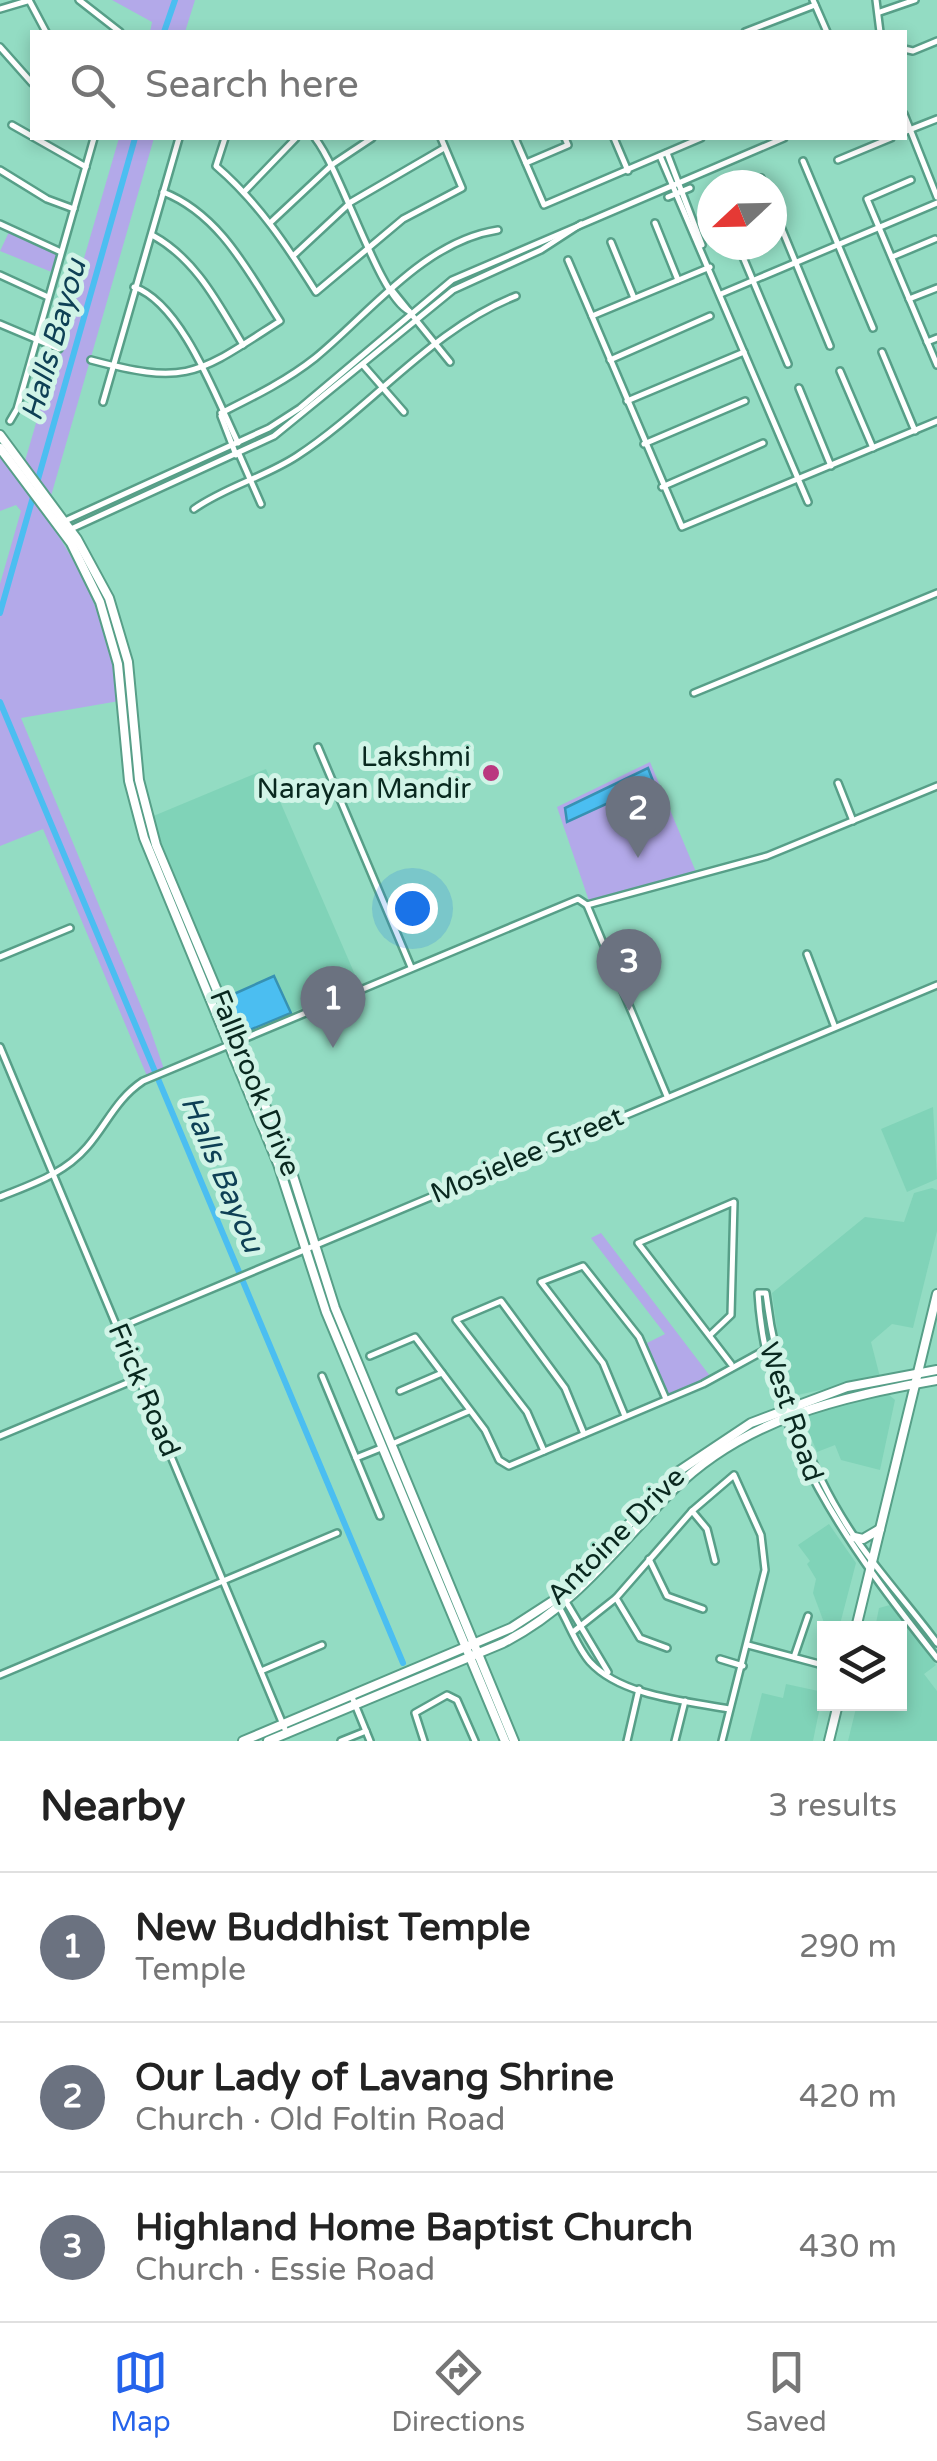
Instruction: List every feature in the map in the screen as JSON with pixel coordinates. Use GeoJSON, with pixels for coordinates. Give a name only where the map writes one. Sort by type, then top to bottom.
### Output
{"type":"FeatureCollection","features":[{"type":"Feature","properties":{"kind":"main road","name":"Fallbrook Drive"},"geometry":{"type":"LineString","coordinates":[[0,435],[26,476]]}},
{"type":"Feature","properties":{"kind":"main road","name":"Fallbrook Drive"},"geometry":{"type":"LineString","coordinates":[[0,448],[44,499],[102,582],[122,638],[132,684],[145,828],[232,1041],[300,1193],[311,1248],[388,1446],[514,1741]]}},
{"type":"Feature","properties":{"kind":"main road"},"geometry":{"type":"LineString","coordinates":[[858,1621],[937,1294]]}},
{"type":"Feature","properties":{"kind":"main road","name":"Antoine Drive"},"geometry":{"type":"LineString","coordinates":[[243,1741],[285,1730],[473,1650],[561,1602],[702,1458],[790,1411],[848,1391],[937,1370]]}},
{"type":"Feature","properties":{"kind":"main road","name":"Antoine Drive"},"geometry":{"type":"LineString","coordinates":[[848,1391],[937,1380]]}},
{"type":"Feature","properties":{"kind":"main road"},"geometry":{"type":"LineString","coordinates":[[854,1536],[864,1539],[880,1529]]}},
{"type":"Feature","properties":{"kind":"main road","name":"Fallbrook Drive"},"geometry":{"type":"LineString","coordinates":[[473,1650],[504,1741]]}},
{"type":"Feature","properties":{"kind":"main road"},"geometry":{"type":"LineString","coordinates":[[829,1741],[836,1711]]}},
{"type":"Feature","properties":{"kind":"main road","name":"Antoine Drive"},"geometry":{"type":"LineString","coordinates":[[268,1741],[285,1730]]}},
{"type":"Feature","properties":{"kind":"street"},"geometry":{"type":"LineString","coordinates":[[0,9],[30,0],[45,30]]}},
{"type":"Feature","properties":{"kind":"street"},"geometry":{"type":"LineString","coordinates":[[79,0],[117,30]]}},
{"type":"Feature","properties":{"kind":"street"},"geometry":{"type":"LineString","coordinates":[[876,0],[880,30]]}},
{"type":"Feature","properties":{"kind":"street"},"geometry":{"type":"LineString","coordinates":[[880,12],[916,0]]}},
{"type":"Feature","properties":{"kind":"street"},"geometry":{"type":"LineString","coordinates":[[750,30],[814,3],[826,30]]}},
{"type":"Feature","properties":{"kind":"street"},"geometry":{"type":"LineString","coordinates":[[770,21],[774,30]]}},
{"type":"Feature","properties":{"kind":"street"},"geometry":{"type":"LineString","coordinates":[[907,50],[937,41]]}},
{"type":"Feature","properties":{"kind":"street"},"geometry":{"type":"LineString","coordinates":[[0,47],[30,81]]}},
{"type":"Feature","properties":{"kind":"street"},"geometry":{"type":"LineString","coordinates":[[721,294],[937,200],[908,131],[937,118]]}},
{"type":"Feature","properties":{"kind":"street"},"geometry":{"type":"LineString","coordinates":[[12,125],[30,135]]}},
{"type":"Feature","properties":{"kind":"street"},"geometry":{"type":"LineString","coordinates":[[38,140],[86,167]]}},
{"type":"Feature","properties":{"kind":"street"},"geometry":{"type":"LineString","coordinates":[[10,421],[93,140]]}},
{"type":"Feature","properties":{"kind":"street"},"geometry":{"type":"LineString","coordinates":[[103,402],[178,140]]}},
{"type":"Feature","properties":{"kind":"street"},"geometry":{"type":"LineString","coordinates":[[224,140],[216,166],[245,191],[270,222],[316,292],[402,219],[462,188],[441,140]]}},
{"type":"Feature","properties":{"kind":"street"},"geometry":{"type":"LineString","coordinates":[[245,191],[294,140]]}},
{"type":"Feature","properties":{"kind":"street"},"geometry":{"type":"LineString","coordinates":[[316,140],[333,164],[391,289],[450,362]]}},
{"type":"Feature","properties":{"kind":"street"},"geometry":{"type":"LineString","coordinates":[[270,222],[333,164],[369,140]]}},
{"type":"Feature","properties":{"kind":"street"},"geometry":{"type":"LineString","coordinates":[[516,140],[544,206],[697,140]]}},
{"type":"Feature","properties":{"kind":"street"},"geometry":{"type":"LineString","coordinates":[[526,163],[568,145],[566,140]]}},
{"type":"Feature","properties":{"kind":"street"},"geometry":{"type":"LineString","coordinates":[[617,140],[628,170]]}},
{"type":"Feature","properties":{"kind":"street"},"geometry":{"type":"LineString","coordinates":[[64,527],[236,446],[300,408],[409,312],[452,280],[779,140]]}},
{"type":"Feature","properties":{"kind":"street"},"geometry":{"type":"LineString","coordinates":[[838,160],[887,140]]}},
{"type":"Feature","properties":{"kind":"street"},"geometry":{"type":"LineString","coordinates":[[293,256],[351,202],[445,148]]}},
{"type":"Feature","properties":{"kind":"street"},"geometry":{"type":"LineString","coordinates":[[664,155],[683,191],[710,267],[808,502]]}},
{"type":"Feature","properties":{"kind":"street"},"geometry":{"type":"LineString","coordinates":[[803,160],[872,328]]}},
{"type":"Feature","properties":{"kind":"street"},"geometry":{"type":"LineString","coordinates":[[0,170],[47,199],[74,208]]}},
{"type":"Feature","properties":{"kind":"street"},"geometry":{"type":"LineString","coordinates":[[910,180],[868,199],[937,365]]}},
{"type":"Feature","properties":{"kind":"street"},"geometry":{"type":"LineString","coordinates":[[668,197],[683,191]]}},
{"type":"Feature","properties":{"kind":"street"},"geometry":{"type":"LineString","coordinates":[[91,360],[155,376],[200,368],[280,322],[220,233],[189,205],[163,192]]}},
{"type":"Feature","properties":{"kind":"street"},"geometry":{"type":"LineString","coordinates":[[655,223],[678,280]]}},
{"type":"Feature","properties":{"kind":"street"},"geometry":{"type":"LineString","coordinates":[[0,224],[61,252]]}},
{"type":"Feature","properties":{"kind":"street"},"geometry":{"type":"LineString","coordinates":[[64,527],[239,454],[290,426],[414,318],[453,290],[528,256],[581,224]]}},
{"type":"Feature","properties":{"kind":"street"},"geometry":{"type":"LineString","coordinates":[[221,414],[308,363],[391,289],[453,247],[498,230]]}},
{"type":"Feature","properties":{"kind":"street"},"geometry":{"type":"LineString","coordinates":[[152,235],[174,247],[206,284],[242,345]]}},
{"type":"Feature","properties":{"kind":"street"},"geometry":{"type":"LineString","coordinates":[[892,258],[935,238]]}},
{"type":"Feature","properties":{"kind":"street"},"geometry":{"type":"LineString","coordinates":[[787,241],[830,346]]}},
{"type":"Feature","properties":{"kind":"street"},"geometry":{"type":"LineString","coordinates":[[611,242],[634,298]]}},
{"type":"Feature","properties":{"kind":"street"},"geometry":{"type":"LineString","coordinates":[[524,246],[528,256]]}},
{"type":"Feature","properties":{"kind":"street"},"geometry":{"type":"LineString","coordinates":[[568,260],[682,527],[937,421]]}},
{"type":"Feature","properties":{"kind":"street"},"geometry":{"type":"LineString","coordinates":[[744,260],[788,364]]}},
{"type":"Feature","properties":{"kind":"street"},"geometry":{"type":"LineString","coordinates":[[592,316],[710,267]]}},
{"type":"Feature","properties":{"kind":"street"},"geometry":{"type":"LineString","coordinates":[[0,275],[48,296]]}},
{"type":"Feature","properties":{"kind":"street"},"geometry":{"type":"LineString","coordinates":[[134,288],[148,292],[170,315],[200,368],[261,504]]}},
{"type":"Feature","properties":{"kind":"street"},"geometry":{"type":"LineString","coordinates":[[910,300],[937,288]]}},
{"type":"Feature","properties":{"kind":"street"},"geometry":{"type":"LineString","coordinates":[[194,509],[298,455],[384,390],[435,344],[471,318],[516,296]]}},
{"type":"Feature","properties":{"kind":"street"},"geometry":{"type":"LineString","coordinates":[[610,360],[710,316]]}},
{"type":"Feature","properties":{"kind":"street"},"geometry":{"type":"LineString","coordinates":[[0,324],[59,349]]}},
{"type":"Feature","properties":{"kind":"street"},"geometry":{"type":"LineString","coordinates":[[928,342],[937,338]]}},
{"type":"Feature","properties":{"kind":"street"},"geometry":{"type":"LineString","coordinates":[[627,402],[745,352]]}},
{"type":"Feature","properties":{"kind":"street"},"geometry":{"type":"LineString","coordinates":[[882,352],[915,430]]}},
{"type":"Feature","properties":{"kind":"street"},"geometry":{"type":"LineString","coordinates":[[356,359],[404,412]]}},
{"type":"Feature","properties":{"kind":"street"},"geometry":{"type":"LineString","coordinates":[[840,371],[872,448]]}},
{"type":"Feature","properties":{"kind":"street"},"geometry":{"type":"LineString","coordinates":[[800,388],[831,466]]}},
{"type":"Feature","properties":{"kind":"street"},"geometry":{"type":"LineString","coordinates":[[644,444],[745,401]]}},
{"type":"Feature","properties":{"kind":"street"},"geometry":{"type":"LineString","coordinates":[[662,487],[763,443]]}},
{"type":"Feature","properties":{"kind":"street"},"geometry":{"type":"LineString","coordinates":[[694,694],[937,593]]}},
{"type":"Feature","properties":{"kind":"street"},"geometry":{"type":"LineString","coordinates":[[318,747],[411,968]]}},
{"type":"Feature","properties":{"kind":"street"},"geometry":{"type":"LineString","coordinates":[[838,782],[852,821]]}},
{"type":"Feature","properties":{"kind":"street"},"geometry":{"type":"LineString","coordinates":[[586,905],[767,856],[937,786]]}},
{"type":"Feature","properties":{"kind":"street"},"geometry":{"type":"LineString","coordinates":[[0,1196],[54,1175],[88,1146],[121,1098],[146,1080],[578,898],[586,905],[667,1096]]}},
{"type":"Feature","properties":{"kind":"street"},"geometry":{"type":"LineString","coordinates":[[0,957],[70,928]]}},
{"type":"Feature","properties":{"kind":"street"},"geometry":{"type":"LineString","coordinates":[[807,954],[834,1025]]}},
{"type":"Feature","properties":{"kind":"street","name":"Mosielee Street"},"geometry":{"type":"LineString","coordinates":[[118,1328],[937,985]]}},
{"type":"Feature","properties":{"kind":"street","name":"Frick Road"},"geometry":{"type":"LineString","coordinates":[[0,1048],[285,1730]]}},
{"type":"Feature","properties":{"kind":"street"},"geometry":{"type":"LineString","coordinates":[[710,1335],[731,1317],[734,1202],[638,1243],[732,1366]]}},
{"type":"Feature","properties":{"kind":"street"},"geometry":{"type":"LineString","coordinates":[[625,1416],[603,1363],[541,1282],[583,1266],[638,1336],[666,1399]]}},
{"type":"Feature","properties":{"kind":"street","name":"West Road"},"geometry":{"type":"LineString","coordinates":[[937,1643],[854,1536],[823,1482],[790,1411],[765,1350],[758,1293],[766,1292],[774,1348],[790,1411],[816,1486],[837,1527],[937,1658]]}},
{"type":"Feature","properties":{"kind":"street"},"geometry":{"type":"LineString","coordinates":[[544,1451],[527,1412],[456,1320],[500,1301],[565,1388],[584,1434]]}},
{"type":"Feature","properties":{"kind":"street"},"geometry":{"type":"LineString","coordinates":[[370,1356],[415,1337],[470,1410],[504,1465],[666,1399],[774,1348]]}},
{"type":"Feature","properties":{"kind":"street"},"geometry":{"type":"LineString","coordinates":[[400,1391],[442,1373]]}},
{"type":"Feature","properties":{"kind":"street"},"geometry":{"type":"LineString","coordinates":[[322,1376],[380,1516]]}},
{"type":"Feature","properties":{"kind":"street"},"geometry":{"type":"LineString","coordinates":[[0,1436],[139,1378]]}},
{"type":"Feature","properties":{"kind":"street"},"geometry":{"type":"LineString","coordinates":[[356,1458],[470,1410]]}},
{"type":"Feature","properties":{"kind":"street"},"geometry":{"type":"LineString","coordinates":[[574,1632],[616,1598],[692,1511],[734,1475],[764,1552],[765,1570],[722,1741]]}},
{"type":"Feature","properties":{"kind":"street"},"geometry":{"type":"LineString","coordinates":[[816,1486],[823,1482]]}},
{"type":"Feature","properties":{"kind":"street"},"geometry":{"type":"LineString","coordinates":[[692,1511],[707,1529],[715,1560]]}},
{"type":"Feature","properties":{"kind":"street"},"geometry":{"type":"LineString","coordinates":[[0,1674],[337,1533]]}},
{"type":"Feature","properties":{"kind":"street"},"geometry":{"type":"LineString","coordinates":[[649,1559],[667,1596],[703,1609]]}},
{"type":"Feature","properties":{"kind":"street"},"geometry":{"type":"LineString","coordinates":[[616,1598],[640,1638],[667,1648]]}},
{"type":"Feature","properties":{"kind":"street"},"geometry":{"type":"LineString","coordinates":[[561,1602],[610,1675]]}},
{"type":"Feature","properties":{"kind":"street"},"geometry":{"type":"LineString","coordinates":[[561,1602],[588,1660],[610,1675],[640,1689],[729,1709]]}},
{"type":"Feature","properties":{"kind":"street"},"geometry":{"type":"LineString","coordinates":[[794,1656],[808,1616]]}},
{"type":"Feature","properties":{"kind":"street"},"geometry":{"type":"LineString","coordinates":[[748,1644],[817,1664]]}},
{"type":"Feature","properties":{"kind":"street"},"geometry":{"type":"LineString","coordinates":[[261,1671],[322,1645]]}},
{"type":"Feature","properties":{"kind":"street"},"geometry":{"type":"LineString","coordinates":[[720,1659],[742,1666]]}},
{"type":"Feature","properties":{"kind":"street"},"geometry":{"type":"LineString","coordinates":[[627,1741],[640,1689]]}},
{"type":"Feature","properties":{"kind":"street"},"geometry":{"type":"LineString","coordinates":[[424,1741],[415,1713],[447,1696],[457,1700],[475,1741]]}},
{"type":"Feature","properties":{"kind":"street"},"geometry":{"type":"LineString","coordinates":[[675,1741],[685,1701]]}},
{"type":"Feature","properties":{"kind":"street"},"geometry":{"type":"LineString","coordinates":[[353,1702],[370,1741]]}},
{"type":"Feature","properties":{"kind":"street"},"geometry":{"type":"LineString","coordinates":[[341,1741],[366,1730]]}},
{"type":"Feature","properties":{"kind":"shaded area"},"geometry":{"type":"Polygon","coordinates":[[[112,0],[195,0],[186,30],[150,30],[152,22],[112,0]]]}},
{"type":"Feature","properties":{"kind":"shaded area"},"geometry":{"type":"Polygon","coordinates":[[[118,140],[153,140],[51,496],[25,461],[118,140]]]}},
{"type":"Feature","properties":{"kind":"shaded area"},"geometry":{"type":"Polygon","coordinates":[[[9,232],[56,254],[54,273],[0,251],[9,232]]]}},
{"type":"Feature","properties":{"kind":"shaded area"},"geometry":{"type":"Polygon","coordinates":[[[0,456],[44,514],[78,569],[103,628],[112,662],[119,701],[21,718],[148,1023],[164,1069],[147,1076],[43,829],[0,846],[0,584],[21,511],[16,505],[0,511],[0,456]]]}},
{"type":"Feature","properties":{"kind":"shaded area"},"geometry":{"type":"Polygon","coordinates":[[[650,762],[696,872],[589,901],[557,807],[650,762]]]}},
{"type":"Feature","properties":{"kind":"shaded area"},"geometry":{"type":"Polygon","coordinates":[[[266,769],[359,984],[291,1013],[274,977],[225,998],[151,817],[266,769]]]}},
{"type":"Feature","properties":{"kind":"shaded area"},"geometry":{"type":"Polygon","coordinates":[[[933,1107],[937,1179],[907,1192],[881,1129],[933,1107]]]}},
{"type":"Feature","properties":{"kind":"shaded area"},"geometry":{"type":"Polygon","coordinates":[[[937,1190],[937,1231],[913,1328],[892,1324],[871,1342],[880,1377],[793,1396],[779,1344],[772,1293],[865,1217],[904,1222],[914,1193],[937,1190]]]}},
{"type":"Feature","properties":{"kind":"shaded area"},"geometry":{"type":"Polygon","coordinates":[[[601,1233],[710,1376],[671,1395],[666,1393],[645,1344],[665,1334],[591,1238],[601,1233]]]}},
{"type":"Feature","properties":{"kind":"shaded area"},"geometry":{"type":"Polygon","coordinates":[[[888,1394],[895,1400],[880,1470],[841,1460],[835,1445],[817,1452],[802,1416],[854,1399],[888,1394]]]}},
{"type":"Feature","properties":{"kind":"shaded area"},"geometry":{"type":"Polygon","coordinates":[[[829,1524],[856,1563],[841,1621],[823,1621],[813,1593],[816,1579],[807,1564],[810,1561],[798,1545],[829,1524]]]}},
{"type":"Feature","properties":{"kind":"shaded area"},"geometry":{"type":"Polygon","coordinates":[[[890,1605],[902,1621],[876,1621],[879,1608],[890,1605]]]}},
{"type":"Feature","properties":{"kind":"shaded area"},"geometry":{"type":"Polygon","coordinates":[[[907,1627],[936,1665],[924,1674],[937,1691],[937,1741],[848,1741],[855,1711],[907,1711],[907,1627]]]}},
{"type":"Feature","properties":{"kind":"shaded area"},"geometry":{"type":"Polygon","coordinates":[[[786,1684],[817,1691],[819,1711],[813,1741],[750,1741],[762,1693],[783,1698],[786,1684]]]}},
{"type":"Feature","properties":{"kind":"water"},"geometry":{"type":"Polygon","coordinates":[[[648,768],[653,781],[650,784],[567,822],[565,808],[648,768]]]}},
{"type":"Feature","properties":{"kind":"water"},"geometry":{"type":"Polygon","coordinates":[[[274,976],[291,1013],[240,1034],[225,998],[274,976]]]}},
{"type":"Feature","properties":{"kind":"waterway","name":"Halls Bayou"},"geometry":{"type":"LineString","coordinates":[[165,30],[175,0]]}},
{"type":"Feature","properties":{"kind":"waterway","name":"Halls Bayou"},"geometry":{"type":"LineString","coordinates":[[0,613],[134,140]]}},
{"type":"Feature","properties":{"kind":"waterway","name":"Halls Bayou"},"geometry":{"type":"LineString","coordinates":[[0,702],[403,1663]]}},
{"type":"Feature","properties":{"kind":"place","name":"Lakshmi Narayan Mandir"},"geometry":{"type":"Point","coordinates":[491,773]}},
{"type":"Feature","properties":{"kind":"place","name":"Our Lady of Lavang Shrine"},"geometry":{"type":"Point","coordinates":[638,858]}},
{"type":"Feature","properties":{"kind":"place","name":"Highland Home Baptist Church"},"geometry":{"type":"Point","coordinates":[629,1011]}},
{"type":"Feature","properties":{"kind":"place","name":"New Buddhist Temple"},"geometry":{"type":"Point","coordinates":[333,1048]}}]}
